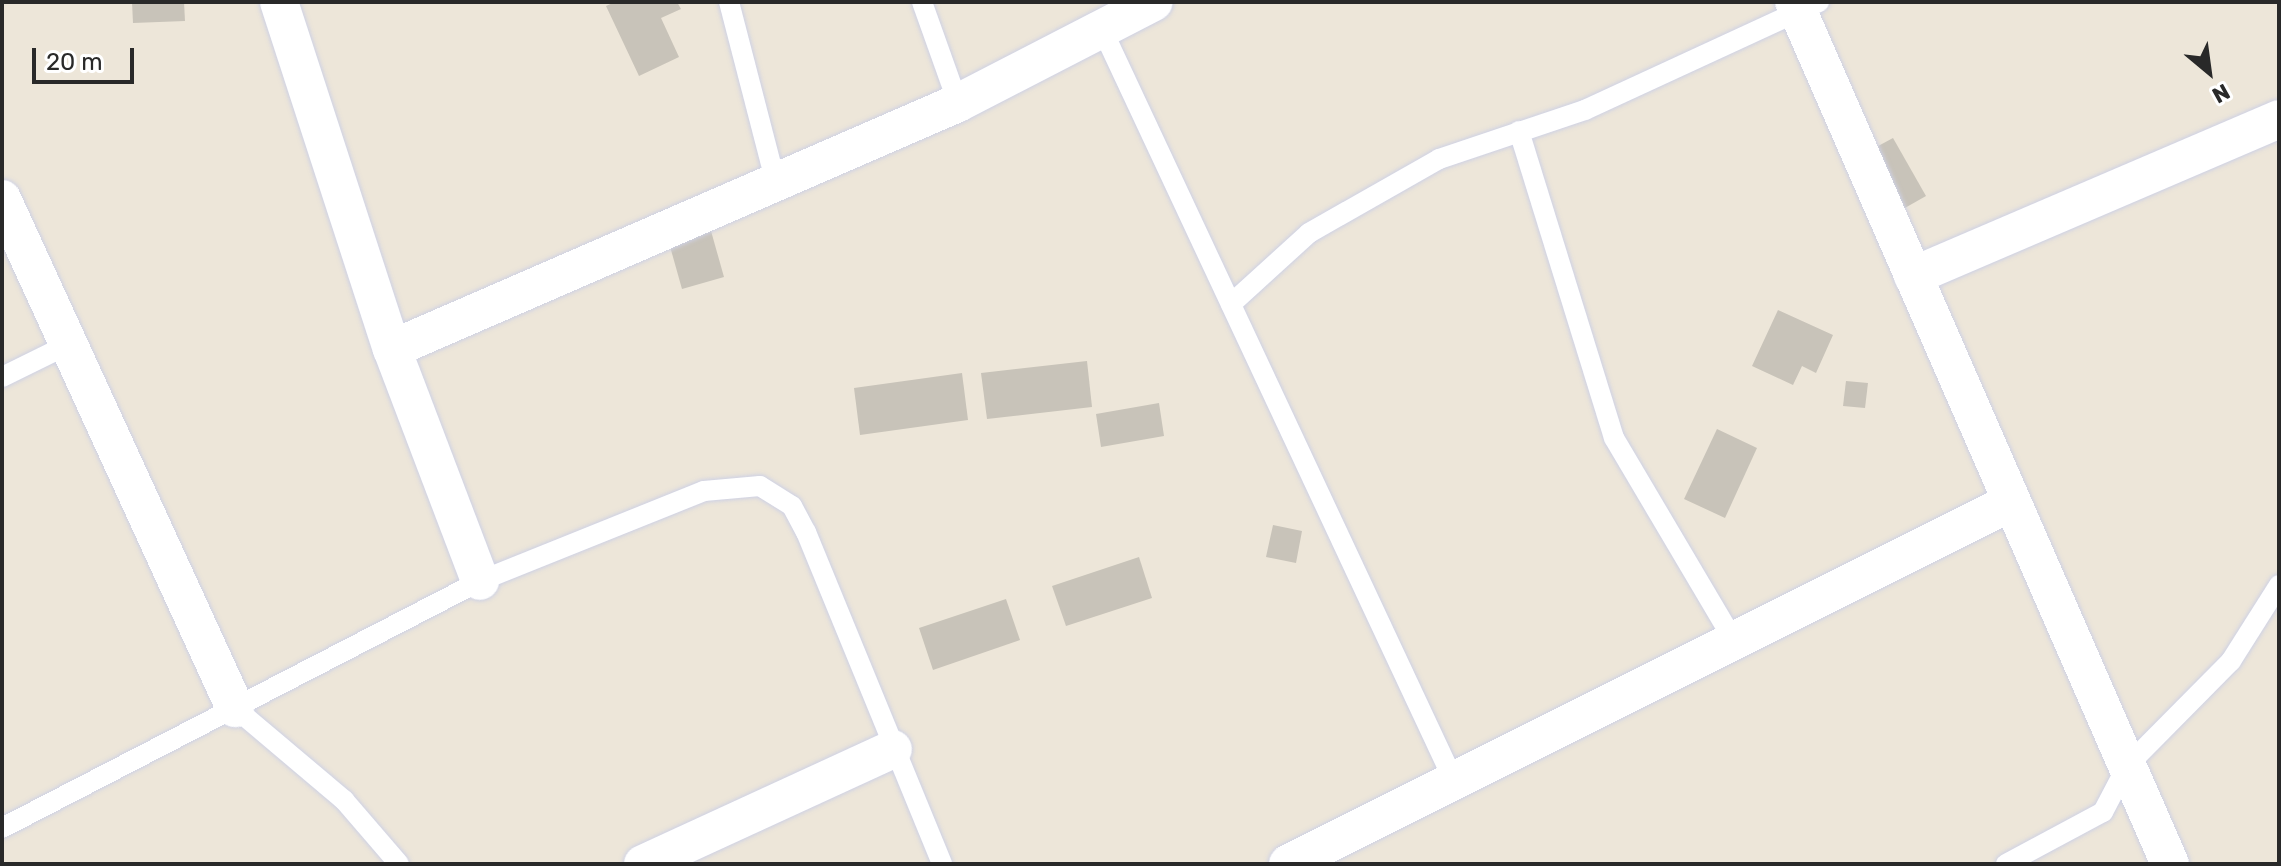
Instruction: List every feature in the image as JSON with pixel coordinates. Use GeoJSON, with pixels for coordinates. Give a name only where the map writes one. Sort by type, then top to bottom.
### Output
{"type":"FeatureCollection","features":[{"type":"Feature","properties":{"kind":"street"},"geometry":{"type":"LineString","coordinates":[[279,2],[392,349],[480,581]]}},
{"type":"Feature","properties":{"kind":"street"},"geometry":{"type":"LineString","coordinates":[[392,349],[958,103],[1154,2]]}},
{"type":"Feature","properties":{"kind":"street"},"geometry":{"type":"LineString","coordinates":[[1804,5],[1913,276],[2170,864]]}},
{"type":"Feature","properties":{"kind":"street"},"geometry":{"type":"LineString","coordinates":[[1913,276],[2279,119]]}},
{"type":"Feature","properties":{"kind":"street"},"geometry":{"type":"LineString","coordinates":[[2,199],[235,708]]}},
{"type":"Feature","properties":{"kind":"street"},"geometry":{"type":"LineString","coordinates":[[1288,864],[2012,502]]}},
{"type":"Feature","properties":{"kind":"street"},"geometry":{"type":"LineString","coordinates":[[643,864],[893,749]]}},
{"type":"Feature","properties":{"kind":"lane"},"geometry":{"type":"LineString","coordinates":[[729,2],[775,180]]}},
{"type":"Feature","properties":{"kind":"lane"},"geometry":{"type":"LineString","coordinates":[[922,2],[958,103]]}},
{"type":"Feature","properties":{"kind":"lane"},"geometry":{"type":"LineString","coordinates":[[1231,304],[1309,233],[1367,197],[1439,159],[1585,110],[1804,5]]}},
{"type":"Feature","properties":{"kind":"lane"},"geometry":{"type":"LineString","coordinates":[[1102,29],[1454,781]]}},
{"type":"Feature","properties":{"kind":"lane"},"geometry":{"type":"LineString","coordinates":[[1519,131],[1614,438],[1734,641]]}},
{"type":"Feature","properties":{"kind":"lane"},"geometry":{"type":"LineString","coordinates":[[2,377],[69,344]]}},
{"type":"Feature","properties":{"kind":"lane"},"geometry":{"type":"LineString","coordinates":[[2,828],[480,581],[704,491],[760,486],[792,506],[806,532],[942,864]]}},
{"type":"Feature","properties":{"kind":"lane"},"geometry":{"type":"LineString","coordinates":[[2006,864],[2103,812],[2127,766],[2231,661],[2279,585]]}},
{"type":"Feature","properties":{"kind":"lane"},"geometry":{"type":"LineString","coordinates":[[235,708],[344,800],[399,864]]}},
{"type":"Feature","properties":{"kind":"building"},"geometry":{"type":"Polygon","coordinates":[[[132,2],[184,2],[185,21],[133,23],[132,2]]]}},
{"type":"Feature","properties":{"kind":"building"},"geometry":{"type":"Polygon","coordinates":[[[615,2],[677,2],[681,9],[661,18],[679,57],[639,76],[606,6],[615,2]]]}},
{"type":"Feature","properties":{"kind":"building"},"geometry":{"type":"Polygon","coordinates":[[[1893,138],[1926,196],[1889,217],[1856,158],[1893,138]]]}},
{"type":"Feature","properties":{"kind":"building"},"geometry":{"type":"Polygon","coordinates":[[[702,199],[724,277],[682,289],[660,211],[702,199]]]}},
{"type":"Feature","properties":{"kind":"building"},"geometry":{"type":"Polygon","coordinates":[[[1778,310],[1833,335],[1816,373],[1802,366],[1793,385],[1752,366],[1778,310]]]}},
{"type":"Feature","properties":{"kind":"building"},"geometry":{"type":"Polygon","coordinates":[[[1087,361],[1092,407],[987,419],[981,373],[1087,361]]]}},
{"type":"Feature","properties":{"kind":"building"},"geometry":{"type":"Polygon","coordinates":[[[962,373],[968,420],[860,435],[854,388],[962,373]]]}},
{"type":"Feature","properties":{"kind":"building"},"geometry":{"type":"Polygon","coordinates":[[[1846,381],[1868,383],[1865,408],[1843,406],[1846,381]]]}},
{"type":"Feature","properties":{"kind":"building"},"geometry":{"type":"Polygon","coordinates":[[[1159,403],[1164,436],[1101,447],[1096,414],[1159,403]]]}},
{"type":"Feature","properties":{"kind":"building"},"geometry":{"type":"Polygon","coordinates":[[[1717,429],[1757,448],[1725,518],[1684,499],[1717,429]]]}},
{"type":"Feature","properties":{"kind":"building"},"geometry":{"type":"Polygon","coordinates":[[[1273,525],[1302,531],[1296,563],[1266,557],[1273,525]]]}},
{"type":"Feature","properties":{"kind":"building"},"geometry":{"type":"Polygon","coordinates":[[[1139,557],[1152,598],[1066,626],[1052,586],[1139,557]]]}},
{"type":"Feature","properties":{"kind":"building"},"geometry":{"type":"Polygon","coordinates":[[[1006,599],[1020,640],[933,670],[919,628],[1006,599]]]}}]}
